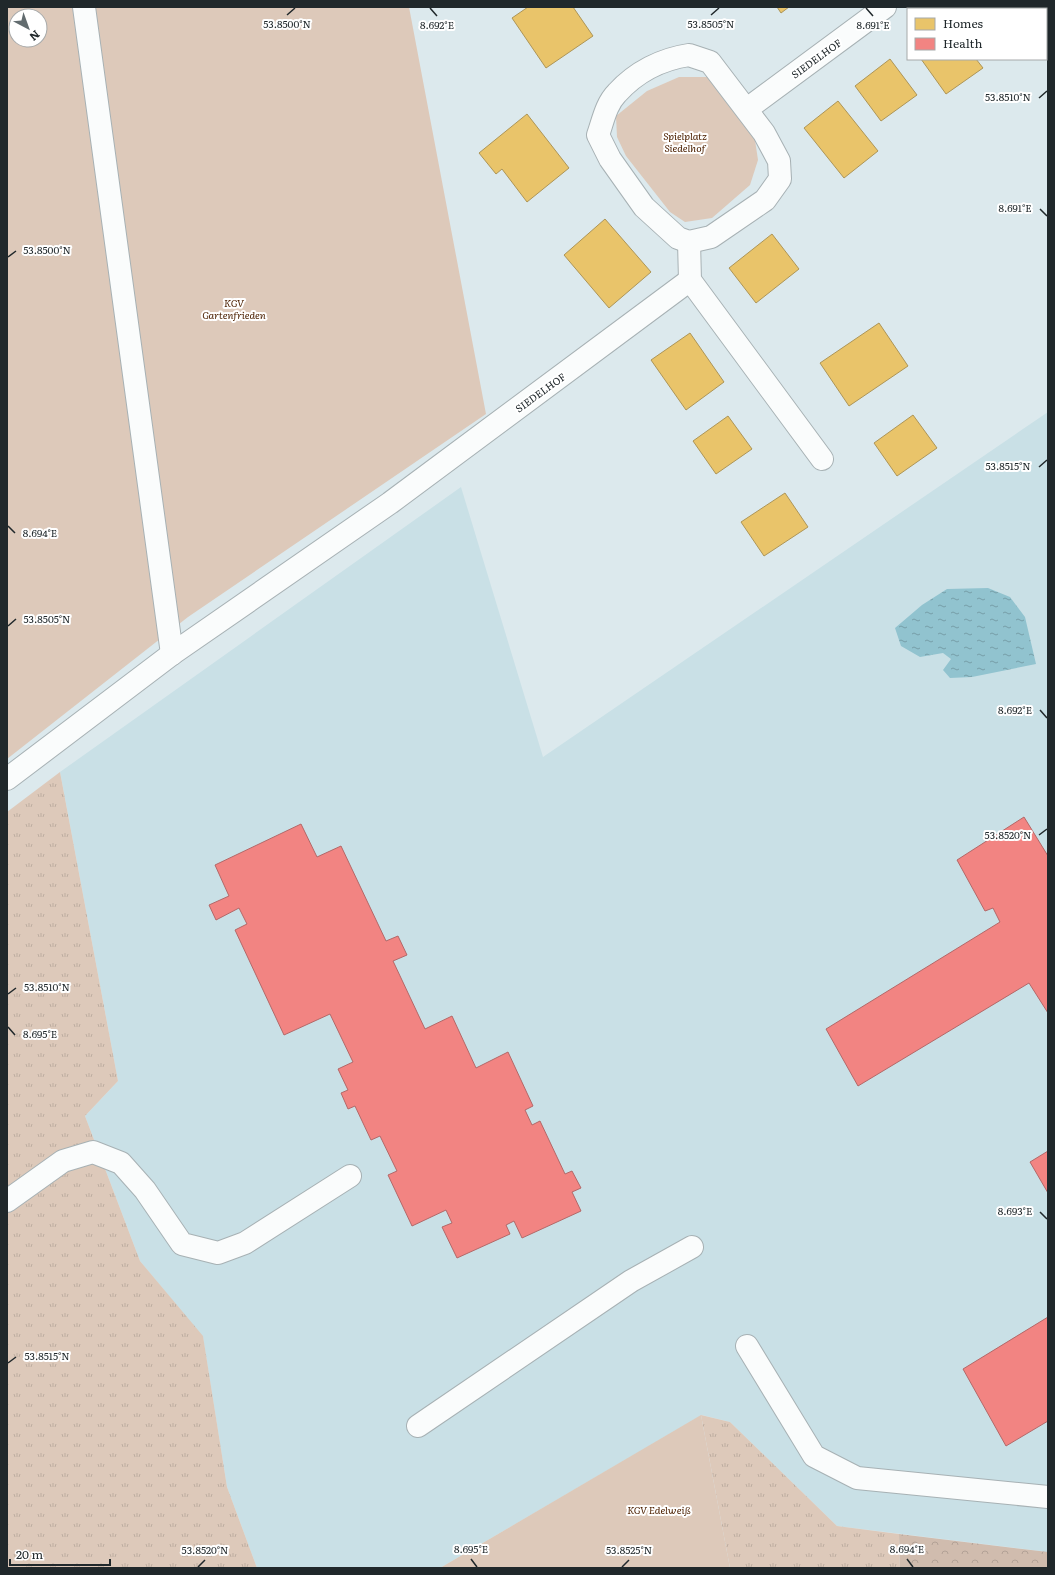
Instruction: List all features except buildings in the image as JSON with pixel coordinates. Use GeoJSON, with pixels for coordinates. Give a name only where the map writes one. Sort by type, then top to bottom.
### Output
{"type":"FeatureCollection","features":[{"type":"Feature","properties":{"kind":"street"},"geometry":{"type":"LineString","coordinates":[[84,7],[172,654]]}},
{"type":"Feature","properties":{"kind":"street","name":"SIEDELHOF"},"geometry":{"type":"LineString","coordinates":[[747,109],[885,7]]}},
{"type":"Feature","properties":{"kind":"street"},"geometry":{"type":"LineString","coordinates":[[689,54],[710,62],[747,109],[764,132],[779,161],[780,179],[765,200],[729,226],[711,237],[688,242],[678,238],[644,207],[610,159],[598,135],[606,110],[616,94],[643,72],[669,58],[689,54]]}},
{"type":"Feature","properties":{"kind":"street"},"geometry":{"type":"LineString","coordinates":[[688,242],[690,280],[822,459]]}},
{"type":"Feature","properties":{"kind":"street","name":"SIEDELHOF"},"geometry":{"type":"LineString","coordinates":[[7,779],[172,654],[390,503],[690,280]]}},
{"type":"Feature","properties":{"kind":"street"},"geometry":{"type":"LineString","coordinates":[[7,1201],[63,1161],[93,1152],[121,1162],[145,1190],[182,1244],[218,1253],[245,1244],[350,1176]]}},
{"type":"Feature","properties":{"kind":"street"},"geometry":{"type":"LineString","coordinates":[[418,1426],[631,1281],[692,1247]]}},
{"type":"Feature","properties":{"kind":"street"},"geometry":{"type":"LineString","coordinates":[[747,1346],[814,1456],[857,1478],[1048,1497]]}},
{"type":"Feature","properties":{"kind":"shaded area"},"geometry":{"type":"Polygon","coordinates":[[[1048,412],[1048,1552],[837,1526],[730,1422],[702,1415],[440,1568],[257,1568],[227,1487],[203,1337],[140,1261],[85,1116],[118,1081],[60,772],[461,487],[543,757],[1048,412]]]}},
{"type":"Feature","properties":{"kind":"green space","name":"KGV Gartenfrieden"},"geometry":{"type":"Polygon","coordinates":[[[7,7],[409,7],[486,414],[188,617],[7,759],[7,7]]]}},
{"type":"Feature","properties":{"kind":"green space","name":"Spielplatz Siedelhof"},"geometry":{"type":"Polygon","coordinates":[[[679,77],[707,77],[755,140],[758,160],[750,185],[712,218],[685,222],[670,212],[626,156],[617,137],[616,116],[647,91],[679,77]]]}},
{"type":"Feature","properties":{"kind":"green space"},"geometry":{"type":"Polygon","coordinates":[[[60,772],[118,1081],[85,1116],[140,1261],[203,1336],[227,1487],[257,1568],[7,1568],[7,812],[60,772]]]}},
{"type":"Feature","properties":{"kind":"green space"},"geometry":{"type":"Polygon","coordinates":[[[701,1415],[730,1422],[837,1526],[899,1534],[900,1568],[730,1568],[701,1415]]]}},
{"type":"Feature","properties":{"kind":"green space","name":"KGV Edelweiß"},"geometry":{"type":"Polygon","coordinates":[[[701,1415],[730,1568],[440,1568],[701,1415]]]}},
{"type":"Feature","properties":{"kind":"green space"},"geometry":{"type":"Polygon","coordinates":[[[899,1534],[1048,1552],[1048,1568],[900,1568],[899,1534]]]}},
{"type":"Feature","properties":{"kind":"water"},"geometry":{"type":"Polygon","coordinates":[[[988,588],[1010,597],[1025,617],[1036,664],[972,677],[950,678],[943,670],[951,659],[943,653],[920,657],[901,646],[895,628],[922,605],[947,589],[988,588]]]}}]}
